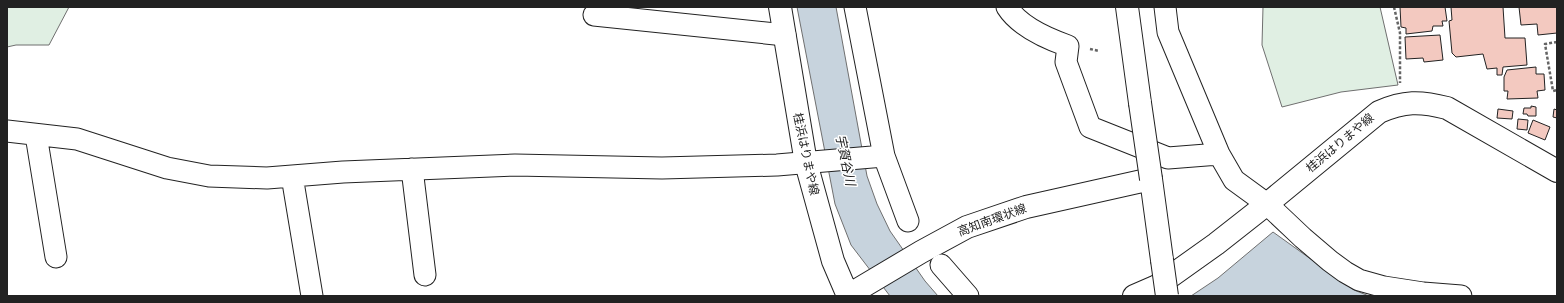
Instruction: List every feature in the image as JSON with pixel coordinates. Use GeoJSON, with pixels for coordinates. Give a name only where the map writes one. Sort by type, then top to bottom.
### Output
{"type":"FeatureCollection","features":[{"type":"Feature","properties":{"kind":"main road","name":"桂浜はりまや線"},"geometry":{"type":"LineString","coordinates":[[780,7],[814,162],[833,261],[847,296]]}},
{"type":"Feature","properties":{"kind":"main road"},"geometry":{"type":"LineString","coordinates":[[1127,7],[1167,296]]}},
{"type":"Feature","properties":{"kind":"main road","name":"桂浜はりまや線"},"geometry":{"type":"LineString","coordinates":[[1134,296],[1158,286],[1216,244],[1379,112],[1395,105],[1413,102],[1429,103],[1446,108],[1557,171]]}},
{"type":"Feature","properties":{"kind":"main road","name":"高知南環状線"},"geometry":{"type":"LineString","coordinates":[[847,296],[871,280],[921,252],[967,228],[982,222],[1026,207],[1151,179]]}},
{"type":"Feature","properties":{"kind":"street"},"geometry":{"type":"LineString","coordinates":[[855,7],[879,156],[908,221]]}},
{"type":"Feature","properties":{"kind":"street"},"geometry":{"type":"LineString","coordinates":[[1007,7],[1024,24],[1048,39],[1068,46],[1066,62],[1090,127],[1168,158],[1219,154]]}},
{"type":"Feature","properties":{"kind":"street"},"geometry":{"type":"LineString","coordinates":[[1165,7],[1168,32],[1219,154],[1234,180],[1267,204],[1303,238],[1345,272],[1359,280],[1384,287],[1423,293],[1461,296]]}},
{"type":"Feature","properties":{"kind":"street"},"geometry":{"type":"LineString","coordinates":[[594,15],[785,35]]}},
{"type":"Feature","properties":{"kind":"street"},"geometry":{"type":"LineString","coordinates":[[7,131],[77,139],[167,168],[209,176],[267,178],[412,169],[515,165],[662,168],[777,165],[879,156]]}},
{"type":"Feature","properties":{"kind":"street"},"geometry":{"type":"LineString","coordinates":[[36,135],[56,257]]}},
{"type":"Feature","properties":{"kind":"street"},"geometry":{"type":"LineString","coordinates":[[412,169],[425,275]]}},
{"type":"Feature","properties":{"kind":"street"},"geometry":{"type":"LineString","coordinates":[[292,176],[312,296]]}},
{"type":"Feature","properties":{"kind":"street"},"geometry":{"type":"LineString","coordinates":[[941,265],[968,296]]}},
{"type":"Feature","properties":{"kind":"path"},"geometry":{"type":"LineString","coordinates":[[1394,7],[1400,33],[1400,98],[1395,105]]}},
{"type":"Feature","properties":{"kind":"path"},"geometry":{"type":"LineString","coordinates":[[1557,42],[1544,44],[1552,91],[1557,90]]}},
{"type":"Feature","properties":{"kind":"green space"},"geometry":{"type":"Polygon","coordinates":[[[7,7],[69,7],[49,45],[16,45],[7,47],[7,7]]]}},
{"type":"Feature","properties":{"kind":"green space"},"geometry":{"type":"Polygon","coordinates":[[[1263,7],[1380,7],[1398,85],[1341,92],[1282,107],[1262,45],[1263,7]]]}},
{"type":"Feature","properties":{"kind":"water","name":"宇賀谷川"},"geometry":{"type":"Polygon","coordinates":[[[797,7],[836,7],[867,176],[877,204],[890,231],[925,281],[938,296],[890,296],[851,245],[835,204],[797,7]]]}},
{"type":"Feature","properties":{"kind":"water"},"geometry":{"type":"Polygon","coordinates":[[[1273,232],[1354,290],[1369,296],[1191,296],[1218,278],[1273,232]]]}},
{"type":"Feature","properties":{"kind":"building"},"geometry":{"type":"Polygon","coordinates":[[[1400,7],[1445,7],[1447,21],[1442,21],[1443,26],[1433,26],[1432,31],[1406,34],[1406,28],[1401,27],[1400,7]]]}},
{"type":"Feature","properties":{"kind":"building"},"geometry":{"type":"Polygon","coordinates":[[[1451,7],[1503,7],[1505,38],[1525,38],[1527,65],[1503,67],[1502,75],[1497,75],[1497,68],[1487,69],[1483,54],[1456,57],[1452,53],[1449,21],[1452,20],[1451,7]]]}},
{"type":"Feature","properties":{"kind":"building"},"geometry":{"type":"Polygon","coordinates":[[[1519,7],[1557,7],[1557,33],[1538,35],[1537,24],[1521,25],[1519,7]]]}},
{"type":"Feature","properties":{"kind":"building"},"geometry":{"type":"Polygon","coordinates":[[[1440,35],[1443,60],[1424,62],[1423,58],[1406,59],[1405,37],[1440,35]]]}},
{"type":"Feature","properties":{"kind":"building"},"geometry":{"type":"Polygon","coordinates":[[[1536,67],[1536,74],[1544,74],[1545,90],[1537,91],[1538,98],[1507,99],[1508,91],[1504,91],[1504,77],[1507,70],[1536,67]]]}},
{"type":"Feature","properties":{"kind":"building"},"geometry":{"type":"Polygon","coordinates":[[[1531,106],[1536,107],[1536,116],[1528,116],[1527,114],[1523,114],[1524,108],[1531,108],[1531,106]]]}},
{"type":"Feature","properties":{"kind":"building"},"geometry":{"type":"Polygon","coordinates":[[[1498,109],[1513,111],[1512,119],[1497,118],[1498,109]]]}},
{"type":"Feature","properties":{"kind":"building"},"geometry":{"type":"Polygon","coordinates":[[[1554,109],[1557,110],[1557,118],[1553,117],[1554,109]]]}},
{"type":"Feature","properties":{"kind":"building"},"geometry":{"type":"Polygon","coordinates":[[[1518,119],[1528,120],[1527,130],[1517,129],[1518,119]]]}},
{"type":"Feature","properties":{"kind":"building"},"geometry":{"type":"Polygon","coordinates":[[[1533,120],[1550,127],[1545,140],[1528,133],[1533,120]]]}}]}
